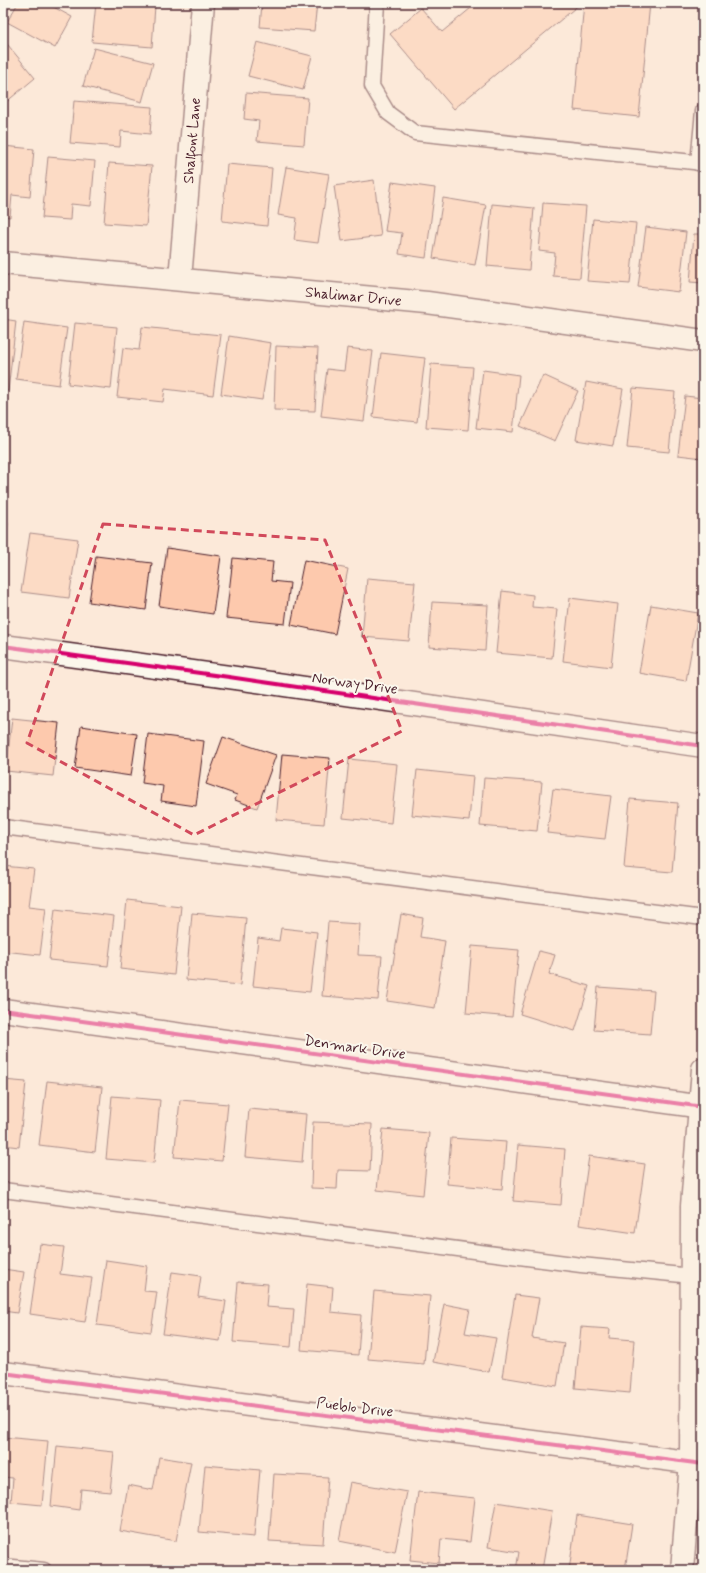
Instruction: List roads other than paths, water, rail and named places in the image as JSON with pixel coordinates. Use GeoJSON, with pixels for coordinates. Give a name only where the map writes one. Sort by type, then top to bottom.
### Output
{"type":"FeatureCollection","features":[{"type":"Feature","properties":{"kind":"street","name":"Shalfont Lane"},"geometry":{"type":"LineString","coordinates":[[180,279],[203,3]]}},
{"type":"Feature","properties":{"kind":"street","name":"Shalimar Drive"},"geometry":{"type":"LineString","coordinates":[[3,263],[427,303],[703,341]]}},
{"type":"Feature","properties":{"kind":"street","name":"Norway Drive"},"geometry":{"type":"LineString","coordinates":[[3,646],[229,677],[703,746]]}},
{"type":"Feature","properties":{"kind":"street","name":"Denmark Drive"},"geometry":{"type":"LineString","coordinates":[[3,1010],[701,1107]]}},
{"type":"Feature","properties":{"kind":"street"},"geometry":{"type":"LineString","coordinates":[[682,1570],[697,1463],[692,1276],[692,1206],[703,1069]]}},
{"type":"Feature","properties":{"kind":"street","name":"Pueblo Drive"},"geometry":{"type":"LineString","coordinates":[[3,1373],[697,1463]]}},
{"type":"Feature","properties":{"kind":"lane"},"geometry":{"type":"LineString","coordinates":[[376,3],[372,86],[388,113],[416,133],[701,163],[703,111]]}},
{"type":"Feature","properties":{"kind":"lane"},"geometry":{"type":"LineString","coordinates":[[3,826],[703,918]]}},
{"type":"Feature","properties":{"kind":"lane"},"geometry":{"type":"LineString","coordinates":[[3,1190],[582,1265],[692,1276]]}},
{"type":"Feature","properties":{"kind":"lane"},"geometry":{"type":"LineString","coordinates":[[3,1566],[44,1570]]}}]}
